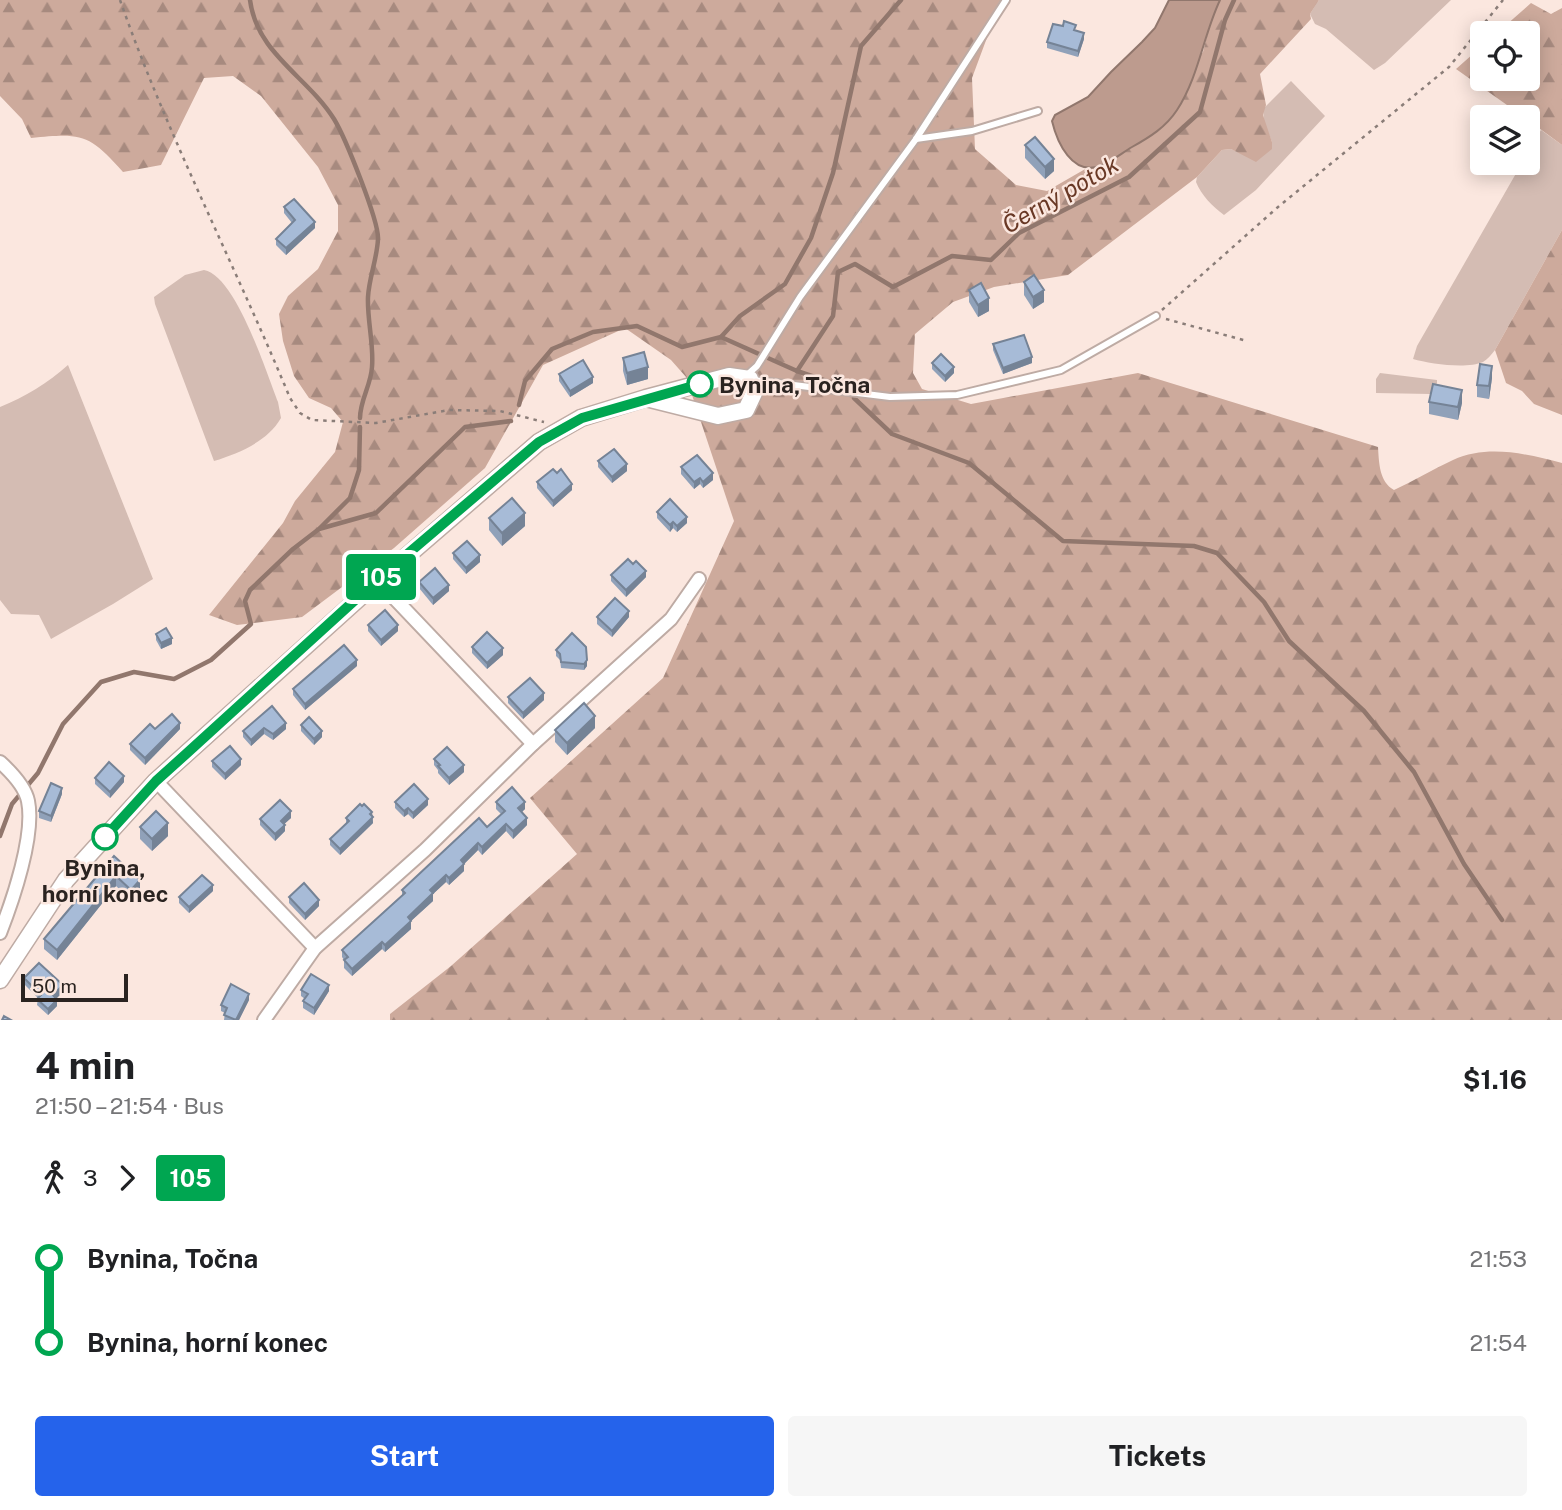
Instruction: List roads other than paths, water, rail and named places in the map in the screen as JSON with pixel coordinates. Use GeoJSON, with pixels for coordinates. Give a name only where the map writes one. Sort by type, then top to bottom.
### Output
{"type":"FeatureCollection","features":[{"type":"Feature","properties":{"kind":"street"},"geometry":{"type":"LineString","coordinates":[[0,979],[66,880],[156,781],[377,580],[539,442],[582,418],[646,398],[729,376],[746,379],[754,393],[746,410],[718,416],[646,398]]}},
{"type":"Feature","properties":{"kind":"street"},"geometry":{"type":"LineString","coordinates":[[264,1020],[315,948],[425,850],[533,744],[671,619],[699,579]]}},
{"type":"Feature","properties":{"kind":"street"},"geometry":{"type":"LineString","coordinates":[[377,580],[533,744]]}},
{"type":"Feature","properties":{"kind":"street"},"geometry":{"type":"LineString","coordinates":[[0,762],[18,782],[28,800],[28,839],[8,914],[0,933]]}},
{"type":"Feature","properties":{"kind":"street"},"geometry":{"type":"LineString","coordinates":[[156,781],[315,948]]}},
{"type":"Feature","properties":{"kind":"lane"},"geometry":{"type":"LineString","coordinates":[[746,379],[761,361],[800,297],[916,139],[1006,0]]}},
{"type":"Feature","properties":{"kind":"lane"},"geometry":{"type":"LineString","coordinates":[[916,139],[972,131],[1038,111]]}},
{"type":"Feature","properties":{"kind":"lane"},"geometry":{"type":"LineString","coordinates":[[746,379],[890,397],[957,395],[1061,370],[1156,316]]}},
{"type":"Feature","properties":{"kind":"waterway"},"geometry":{"type":"LineString","coordinates":[[250,0],[262,35],[284,64],[334,119],[346,143],[377,229],[378,239],[368,297],[372,367],[360,418]]}},
{"type":"Feature","properties":{"kind":"waterway"},"geometry":{"type":"LineString","coordinates":[[721,337],[740,316],[785,284],[811,238],[833,173],[861,46],[901,0]]}},
{"type":"Feature","properties":{"kind":"waterway","name":"Černý potok"},"geometry":{"type":"LineString","coordinates":[[519,405],[525,381],[552,349],[593,332],[637,326],[682,347],[721,337],[797,371],[833,316],[838,272],[855,264],[893,287],[952,256],[991,260],[1019,233],[1129,177],[1200,112],[1225,20],[1234,0]]}},
{"type":"Feature","properties":{"kind":"waterway"},"geometry":{"type":"LineString","coordinates":[[797,371],[841,386]]}},
{"type":"Feature","properties":{"kind":"waterway"},"geometry":{"type":"LineString","coordinates":[[854,398],[892,434],[969,463],[1063,541],[1194,546],[1217,553],[1264,602],[1289,641],[1364,711],[1414,772],[1464,864],[1502,920]]}},
{"type":"Feature","properties":{"kind":"waterway","name":"Černý potok"},"geometry":{"type":"LineString","coordinates":[[0,836],[12,804],[38,773],[63,724],[101,682],[134,672],[174,679],[211,660],[251,624],[245,601],[250,590],[293,549],[319,529],[376,513],[465,427],[511,421]]}},
{"type":"Feature","properties":{"kind":"waterway"},"geometry":{"type":"LineString","coordinates":[[320,528],[350,498],[359,470],[360,427]]}},
{"type":"Feature","properties":{"kind":"place","name":"Bynina, Točna"},"geometry":{"type":"Point","coordinates":[700,384]}},
{"type":"Feature","properties":{"kind":"place","name":"Bynina, horní konec"},"geometry":{"type":"Point","coordinates":[105,837]}}]}
